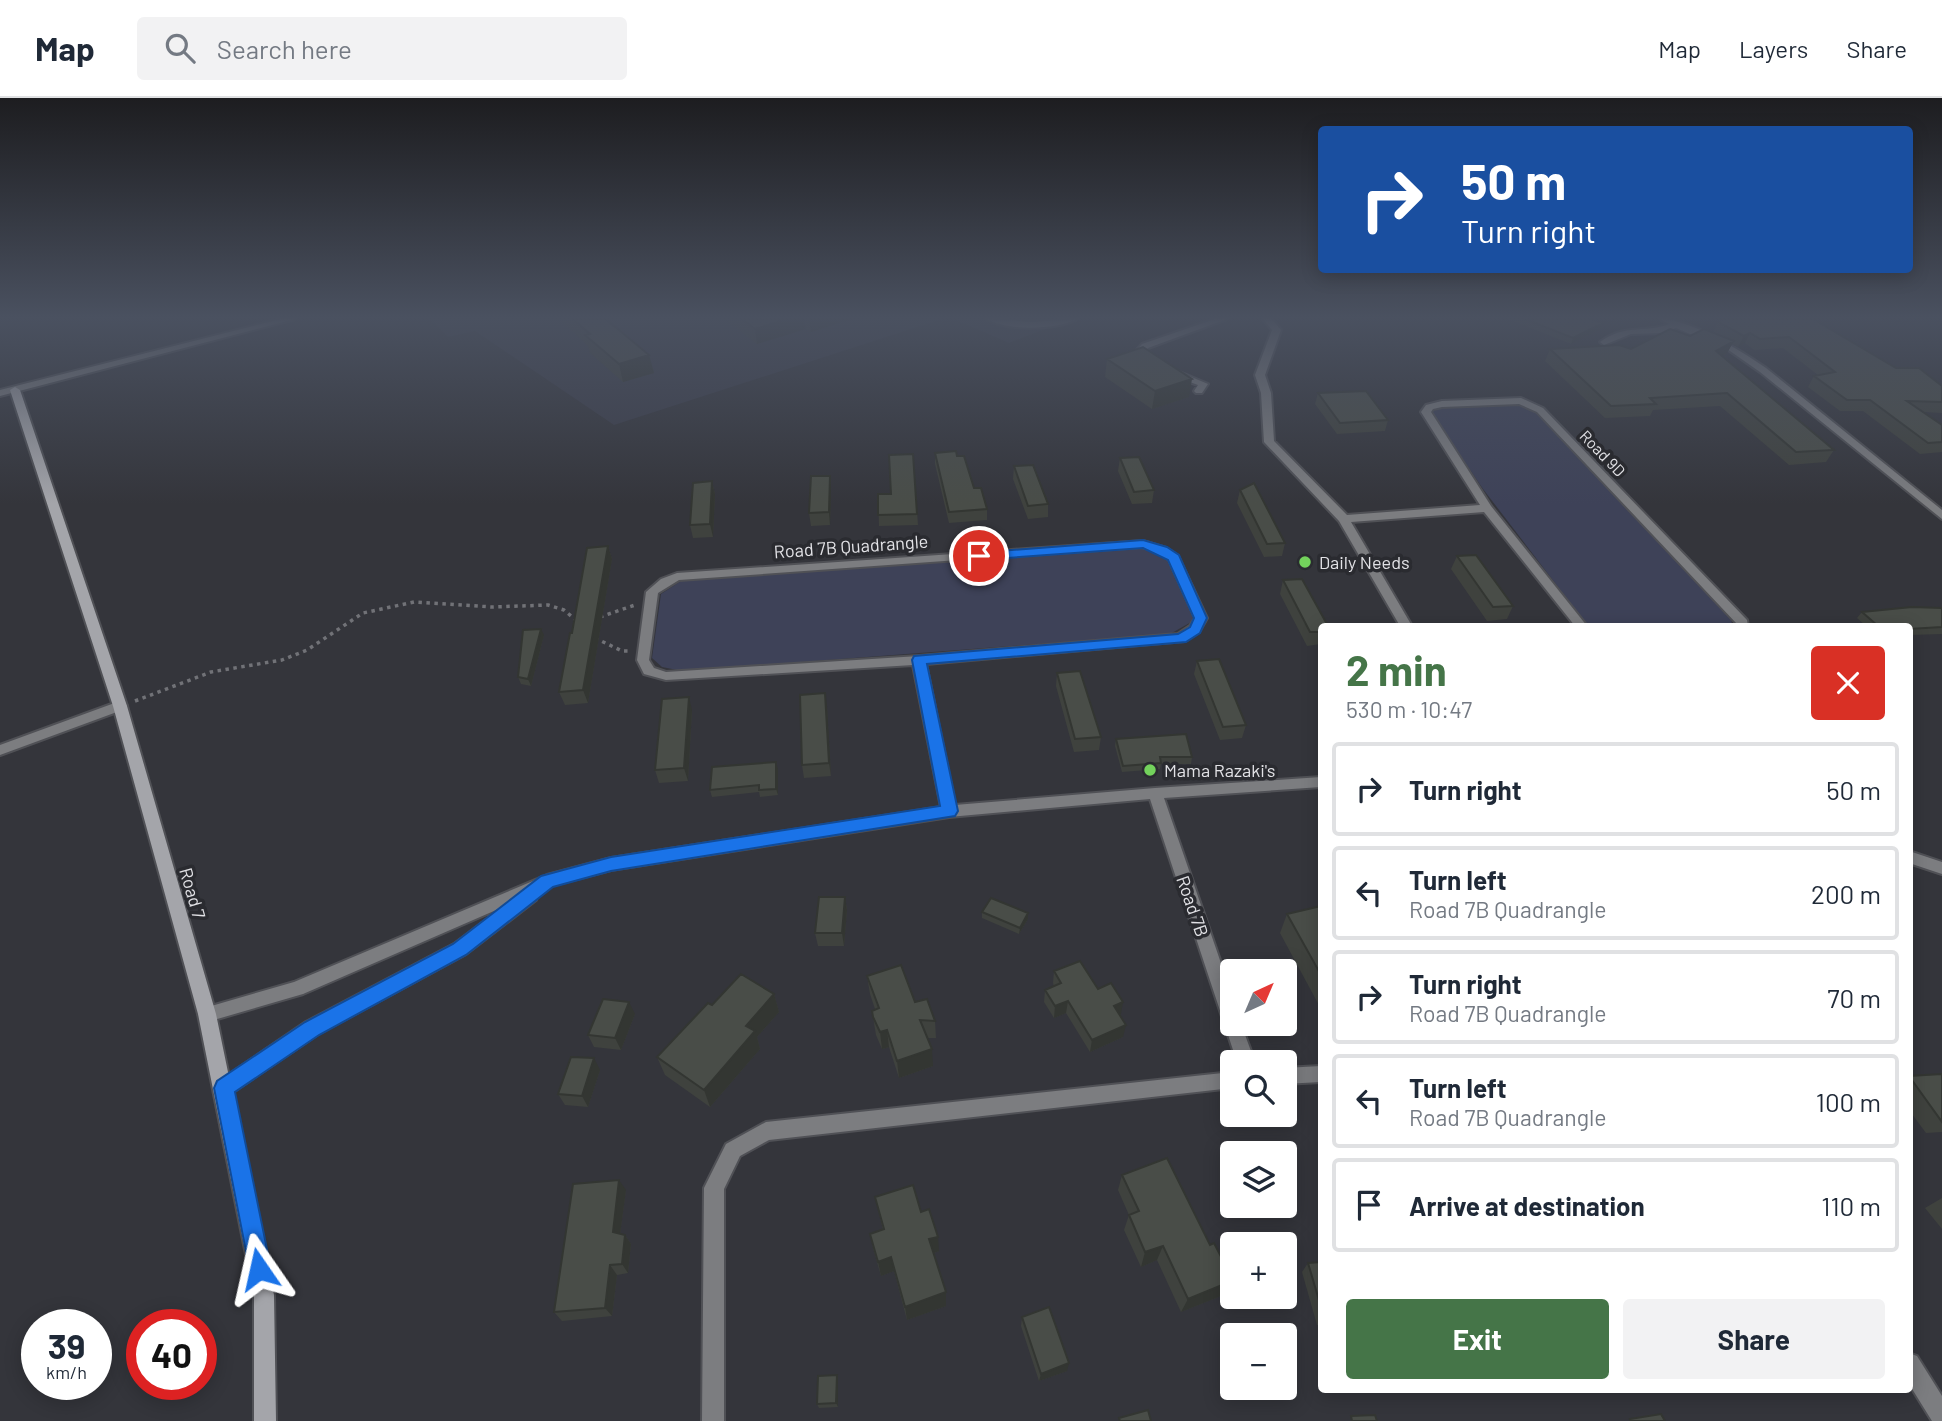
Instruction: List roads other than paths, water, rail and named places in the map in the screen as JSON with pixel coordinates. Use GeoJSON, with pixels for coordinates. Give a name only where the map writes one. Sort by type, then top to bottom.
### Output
{"type":"FeatureCollection","features":[{"type":"Feature","properties":{"kind":"street"},"geometry":{"type":"LineString","coordinates":[[8,391],[48,381]]}},
{"type":"Feature","properties":{"kind":"street"},"geometry":{"type":"LineString","coordinates":[[1193,381],[1203,384],[1199,391]]}},
{"type":"Feature","properties":{"kind":"street"},"geometry":{"type":"LineString","coordinates":[[1262,381],[1266,393],[1269,442],[1344,519],[1404,623]]}},
{"type":"Feature","properties":{"kind":"street"},"geometry":{"type":"LineString","coordinates":[[1776,381],[1942,516]]}},
{"type":"Feature","properties":{"kind":"street","name":"Road 7"},"geometry":{"type":"LineString","coordinates":[[8,391],[120,706],[207,1014],[264,1295],[265,1421]]}},
{"type":"Feature","properties":{"kind":"street","name":"Road 9D"},"geometry":{"type":"LineString","coordinates":[[1579,623],[1487,508],[1426,412],[1429,407],[1442,404],[1521,401],[1540,410],[1743,623]]}},
{"type":"Feature","properties":{"kind":"street"},"geometry":{"type":"LineString","coordinates":[[1344,519],[1487,508]]}},
{"type":"Feature","properties":{"kind":"street","name":"Road 7B Quadrangle"},"geometry":{"type":"LineString","coordinates":[[1143,544],[1162,550],[1174,558],[1200,618],[1195,629],[1181,638],[919,660],[666,676],[649,671],[643,660],[652,592],[677,577],[1143,544]]}},
{"type":"Feature","properties":{"kind":"street"},"geometry":{"type":"LineString","coordinates":[[919,660],[949,811]]}},
{"type":"Feature","properties":{"kind":"street"},"geometry":{"type":"LineString","coordinates":[[0,750],[120,706]]}},
{"type":"Feature","properties":{"kind":"street"},"geometry":{"type":"LineString","coordinates":[[207,1014],[297,989],[547,881],[611,864],[949,811],[1318,782]]}},
{"type":"Feature","properties":{"kind":"street","name":"Road 7B"},"geometry":{"type":"LineString","coordinates":[[1155,793],[1220,984]]}},
{"type":"Feature","properties":{"kind":"street"},"geometry":{"type":"LineString","coordinates":[[1913,858],[1942,868]]}},
{"type":"Feature","properties":{"kind":"street"},"geometry":{"type":"LineString","coordinates":[[224,1088],[312,1028],[460,949],[547,881]]}},
{"type":"Feature","properties":{"kind":"street"},"geometry":{"type":"LineString","coordinates":[[1297,1075],[1318,1074]]}},
{"type":"Feature","properties":{"kind":"street"},"geometry":{"type":"LineString","coordinates":[[713,1421],[714,1188],[733,1150],[766,1131],[1220,1081]]}},
{"type":"Feature","properties":{"kind":"street"},"geometry":{"type":"LineString","coordinates":[[1913,1370],[1942,1416]]}},
{"type":"Feature","properties":{"kind":"place","name":"Daily Needs"},"geometry":{"type":"Point","coordinates":[1305,562]}},
{"type":"Feature","properties":{"kind":"place","name":"Mama Razaki's"},"geometry":{"type":"Point","coordinates":[1150,770]}}]}
